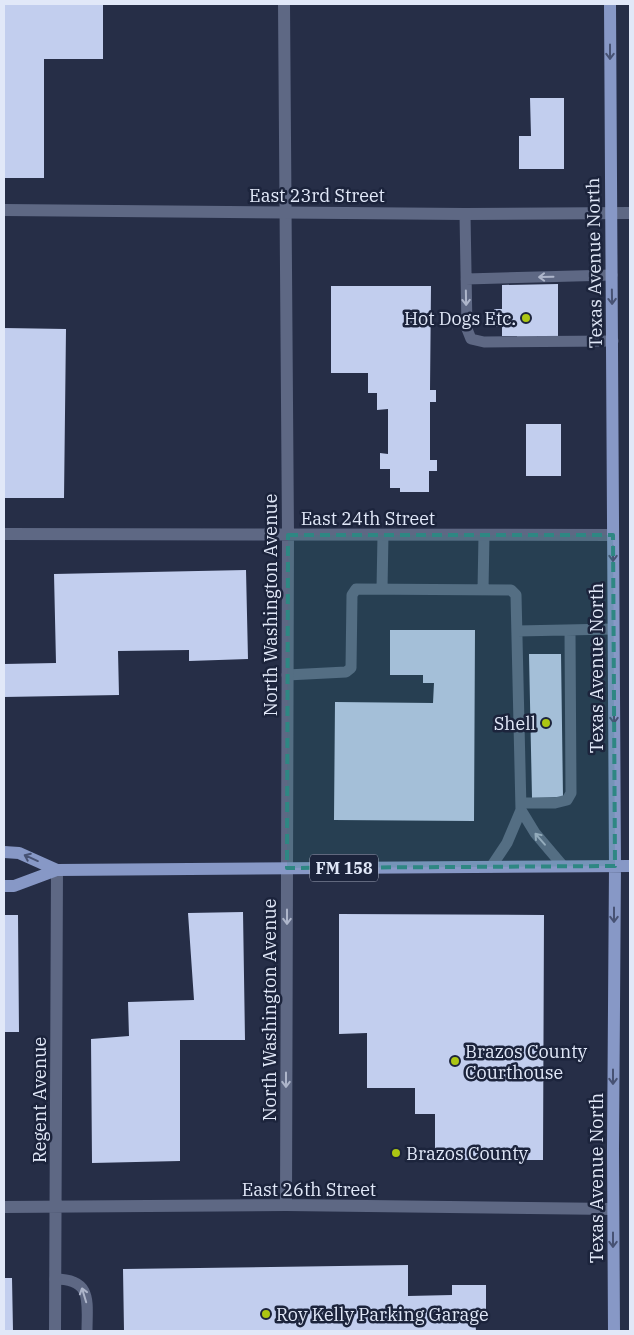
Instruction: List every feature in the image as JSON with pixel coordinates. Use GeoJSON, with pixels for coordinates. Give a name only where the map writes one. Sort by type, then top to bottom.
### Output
{"type":"FeatureCollection","features":[{"type":"Feature","properties":{"kind":"main road","name":"Texas Avenue North"},"geometry":{"type":"LineString","coordinates":[[610,4],[615,866],[614,1331]]}},
{"type":"Feature","properties":{"kind":"main road","name":"FM 158"},"geometry":{"type":"LineString","coordinates":[[4,852],[19,853],[57,870]]}},
{"type":"Feature","properties":{"kind":"main road","name":"FM 158"},"geometry":{"type":"LineString","coordinates":[[4,886],[14,886],[57,870],[630,866]]}},
{"type":"Feature","properties":{"kind":"street","name":"North Washington Avenue"},"geometry":{"type":"LineString","coordinates":[[284,4],[284,212],[288,535],[286,1206]]}},
{"type":"Feature","properties":{"kind":"street","name":"East 23rd Street"},"geometry":{"type":"LineString","coordinates":[[4,210],[465,214],[630,213]]}},
{"type":"Feature","properties":{"kind":"street","name":"East 24th Street"},"geometry":{"type":"LineString","coordinates":[[4,534],[613,535]]}},
{"type":"Feature","properties":{"kind":"street","name":"Regent Avenue"},"geometry":{"type":"LineString","coordinates":[[55,1331],[57,870]]}},
{"type":"Feature","properties":{"kind":"street","name":"East 26th Street"},"geometry":{"type":"LineString","coordinates":[[4,1207],[286,1206],[613,1209]]}},
{"type":"Feature","properties":{"kind":"lane"},"geometry":{"type":"LineString","coordinates":[[465,214],[467,329],[471,339],[484,342],[613,341]]}},
{"type":"Feature","properties":{"kind":"lane"},"geometry":{"type":"LineString","coordinates":[[466,279],[612,276]]}},
{"type":"Feature","properties":{"kind":"lane"},"geometry":{"type":"LineString","coordinates":[[382,590],[383,535]]}},
{"type":"Feature","properties":{"kind":"lane"},"geometry":{"type":"LineString","coordinates":[[483,590],[484,535]]}},
{"type":"Feature","properties":{"kind":"lane"},"geometry":{"type":"LineString","coordinates":[[287,675],[346,672],[351,668],[352,595],[356,589],[511,590],[516,595],[517,631],[524,679],[526,775],[521,806],[507,843],[491,867]]}},
{"type":"Feature","properties":{"kind":"lane"},"geometry":{"type":"LineString","coordinates":[[517,631],[614,629]]}},
{"type":"Feature","properties":{"kind":"lane"},"geometry":{"type":"LineString","coordinates":[[521,806],[567,800],[571,793],[567,773],[566,707],[566,678],[570,631]]}},
{"type":"Feature","properties":{"kind":"lane"},"geometry":{"type":"LineString","coordinates":[[521,806],[535,833],[563,866]]}},
{"type":"Feature","properties":{"kind":"lane"},"geometry":{"type":"LineString","coordinates":[[56,1279],[74,1280],[82,1287],[87,1298],[87,1331]]}},
{"type":"Feature","properties":{"kind":"highlighted area"},"geometry":{"type":"Polygon","coordinates":[[[288,535],[613,535],[615,866],[287,868],[288,535]]]}},
{"type":"Feature","properties":{"kind":"building"},"geometry":{"type":"Polygon","coordinates":[[[4,4],[103,4],[103,59],[44,59],[44,178],[4,178],[4,4]]]}},
{"type":"Feature","properties":{"kind":"building"},"geometry":{"type":"Polygon","coordinates":[[[530,98],[564,98],[564,169],[519,169],[519,136],[531,136],[530,98]]]}},
{"type":"Feature","properties":{"kind":"building","name":"Hot Dogs Etc."},"geometry":{"type":"Polygon","coordinates":[[[558,284],[558,336],[537,336],[537,341],[517,342],[517,336],[502,336],[502,327],[495,327],[494,309],[502,309],[502,285],[558,284]]]}},
{"type":"Feature","properties":{"kind":"building"},"geometry":{"type":"Polygon","coordinates":[[[331,286],[431,286],[430,390],[436,390],[436,402],[430,402],[430,460],[437,460],[437,471],[429,471],[429,492],[400,492],[400,488],[390,488],[390,469],[380,469],[380,453],[388,454],[388,409],[377,410],[377,393],[368,393],[368,373],[331,373],[331,286]]]}},
{"type":"Feature","properties":{"kind":"building"},"geometry":{"type":"Polygon","coordinates":[[[4,328],[66,329],[64,498],[4,498],[4,328]]]}},
{"type":"Feature","properties":{"kind":"building"},"geometry":{"type":"Polygon","coordinates":[[[526,424],[561,424],[561,476],[526,476],[526,424]]]}},
{"type":"Feature","properties":{"kind":"building"},"geometry":{"type":"Polygon","coordinates":[[[246,570],[248,659],[189,661],[189,650],[118,651],[119,695],[4,697],[4,664],[56,663],[54,574],[246,570]]]}},
{"type":"Feature","properties":{"kind":"building"},"geometry":{"type":"Polygon","coordinates":[[[390,630],[475,630],[474,821],[334,820],[335,702],[433,703],[434,683],[423,683],[423,675],[390,675],[390,630]]]}},
{"type":"Feature","properties":{"kind":"building","name":"Shell"},"geometry":{"type":"Polygon","coordinates":[[[529,654],[561,654],[563,797],[532,798],[529,654]]]}},
{"type":"Feature","properties":{"kind":"building"},"geometry":{"type":"Polygon","coordinates":[[[243,912],[245,1040],[180,1040],[180,1161],[92,1163],[91,1039],[129,1036],[128,1002],[194,1000],[188,913],[243,912]]]}},
{"type":"Feature","properties":{"kind":"building","name":"Brazos County Courthouse"},"geometry":{"type":"Polygon","coordinates":[[[339,914],[544,915],[543,1160],[435,1160],[435,1114],[415,1114],[415,1088],[367,1088],[367,1033],[339,1034],[339,914]]]}},
{"type":"Feature","properties":{"kind":"building"},"geometry":{"type":"Polygon","coordinates":[[[4,915],[18,915],[19,1032],[4,1032],[4,915]]]}},
{"type":"Feature","properties":{"kind":"building","name":"Roy Kelly Parking Garage"},"geometry":{"type":"Polygon","coordinates":[[[408,1265],[408,1296],[452,1295],[452,1285],[486,1285],[486,1316],[475,1317],[476,1331],[124,1331],[123,1269],[408,1265]]]}},
{"type":"Feature","properties":{"kind":"building"},"geometry":{"type":"Polygon","coordinates":[[[4,1278],[12,1278],[13,1331],[4,1331],[4,1278]]]}},
{"type":"Feature","properties":{"kind":"place","name":"Hot Dogs Etc."},"geometry":{"type":"Point","coordinates":[526,318]}},
{"type":"Feature","properties":{"kind":"place","name":"Shell"},"geometry":{"type":"Point","coordinates":[546,723]}},
{"type":"Feature","properties":{"kind":"place","name":"Brazos County Courthouse"},"geometry":{"type":"Point","coordinates":[455,1061]}},
{"type":"Feature","properties":{"kind":"place","name":"Brazos County"},"geometry":{"type":"Point","coordinates":[396,1153]}},
{"type":"Feature","properties":{"kind":"place","name":"Roy Kelly Parking Garage"},"geometry":{"type":"Point","coordinates":[266,1314]}}]}
